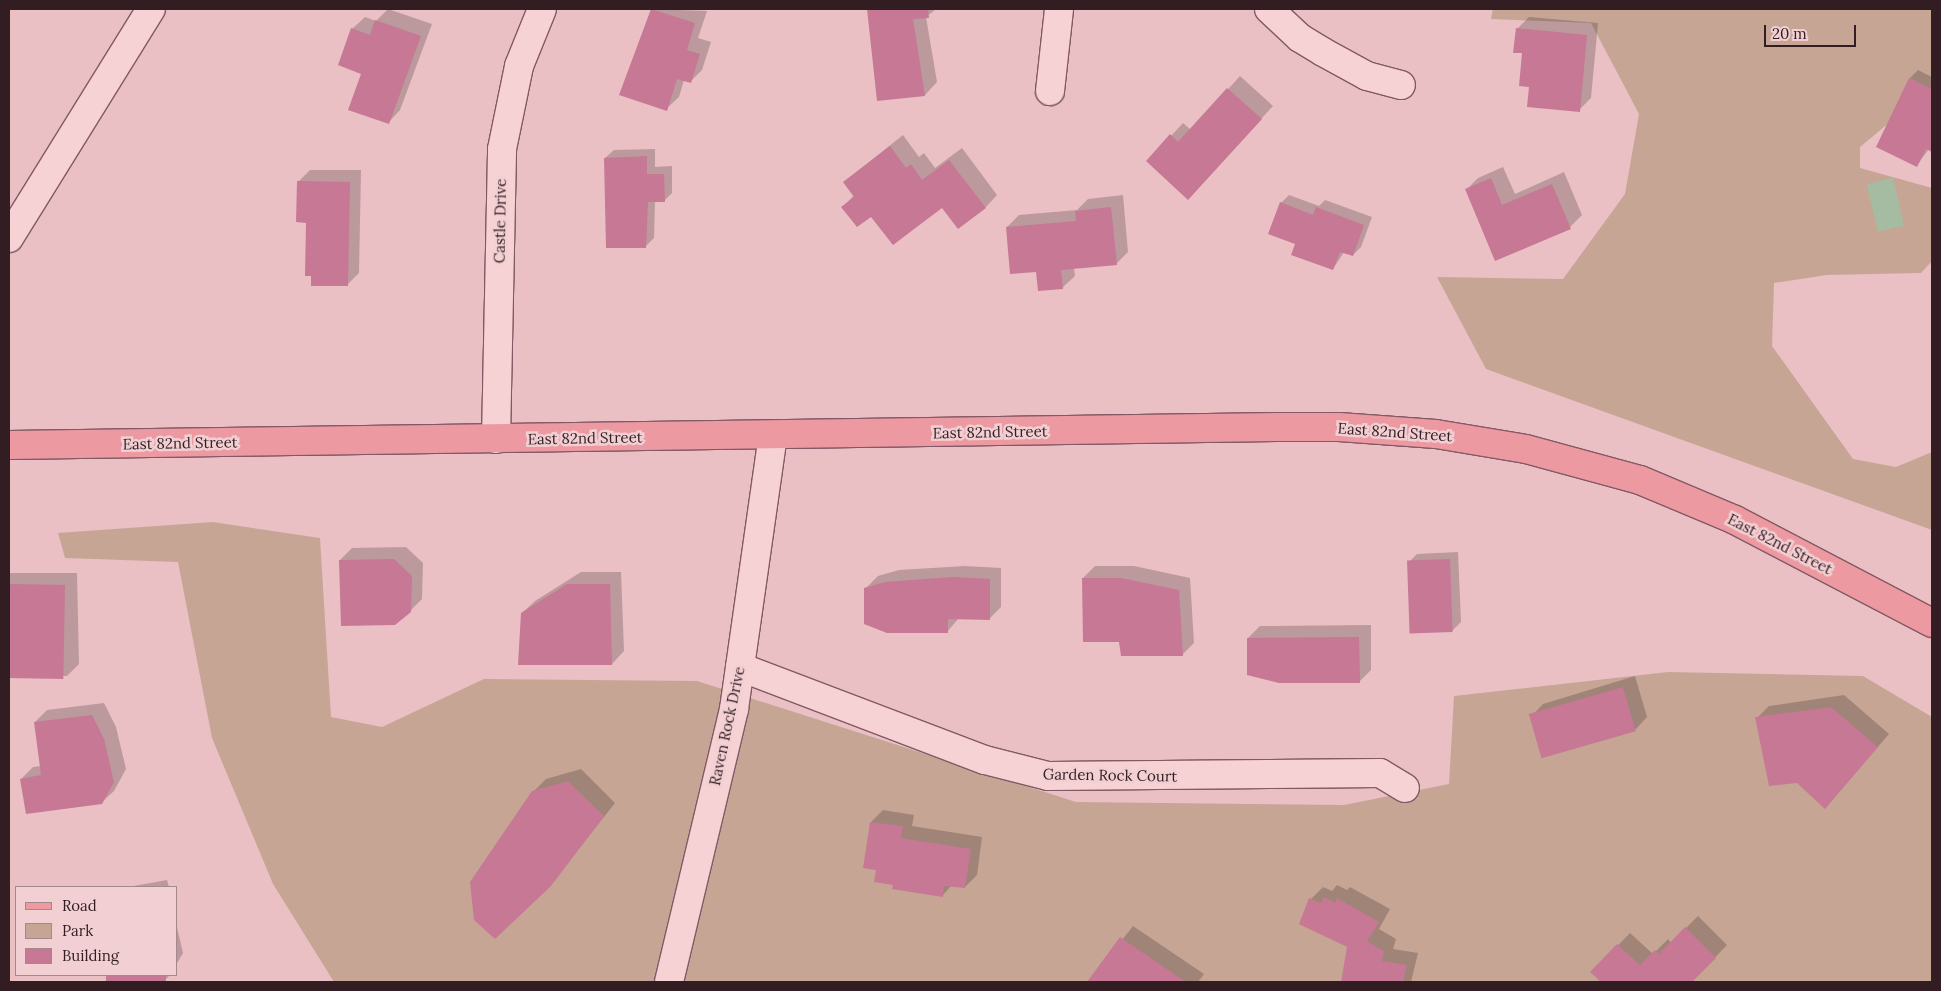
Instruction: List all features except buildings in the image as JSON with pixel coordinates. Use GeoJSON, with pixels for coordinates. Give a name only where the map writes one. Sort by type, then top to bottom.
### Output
{"type":"FeatureCollection","features":[{"type":"Feature","properties":{"kind":"main road","name":"East 82nd Street"},"geometry":{"type":"LineString","coordinates":[[9,446],[1339,427],[1482,440],[1600,468],[1690,500],[1932,623]]}},
{"type":"Feature","properties":{"kind":"street"},"geometry":{"type":"LineString","coordinates":[[9,238],[150,9]]}},
{"type":"Feature","properties":{"kind":"street","name":"Castle Drive"},"geometry":{"type":"LineString","coordinates":[[496,440],[502,149],[518,66],[542,9]]}},
{"type":"Feature","properties":{"kind":"street"},"geometry":{"type":"LineString","coordinates":[[1050,91],[1059,9]]}},
{"type":"Feature","properties":{"kind":"street"},"geometry":{"type":"LineString","coordinates":[[1269,9],[1300,38],[1323,52],[1367,76],[1401,85]]}},
{"type":"Feature","properties":{"kind":"street","name":"Raven Rock Drive"},"geometry":{"type":"LineString","coordinates":[[669,982],[734,709],[772,436]]}},
{"type":"Feature","properties":{"kind":"street","name":"Garden Rock Court"},"geometry":{"type":"LineString","coordinates":[[740,667],[985,760],[1048,776],[1380,773],[1405,788]]}},
{"type":"Feature","properties":{"kind":"green space"},"geometry":{"type":"Polygon","coordinates":[[[1493,9],[1932,9],[1932,87],[1860,147],[1860,168],[1932,188],[1932,261],[1921,273],[1827,275],[1774,283],[1772,346],[1853,459],[1896,467],[1932,452],[1932,530],[1486,369],[1437,277],[1563,279],[1625,194],[1639,114],[1591,23],[1491,19],[1493,9]]]}},
{"type":"Feature","properties":{"kind":"green space"},"geometry":{"type":"Polygon","coordinates":[[[213,522],[320,538],[331,717],[382,727],[484,679],[697,681],[1076,802],[1344,805],[1449,784],[1454,696],[1668,672],[1863,676],[1932,717],[1932,982],[334,982],[273,884],[212,738],[178,562],[65,558],[58,533],[213,522]]]}},
{"type":"Feature","properties":{"kind":"shaded area"},"geometry":{"type":"Polygon","coordinates":[[[1893,178],[1904,226],[1878,232],[1867,184],[1893,178]]]}}]}
